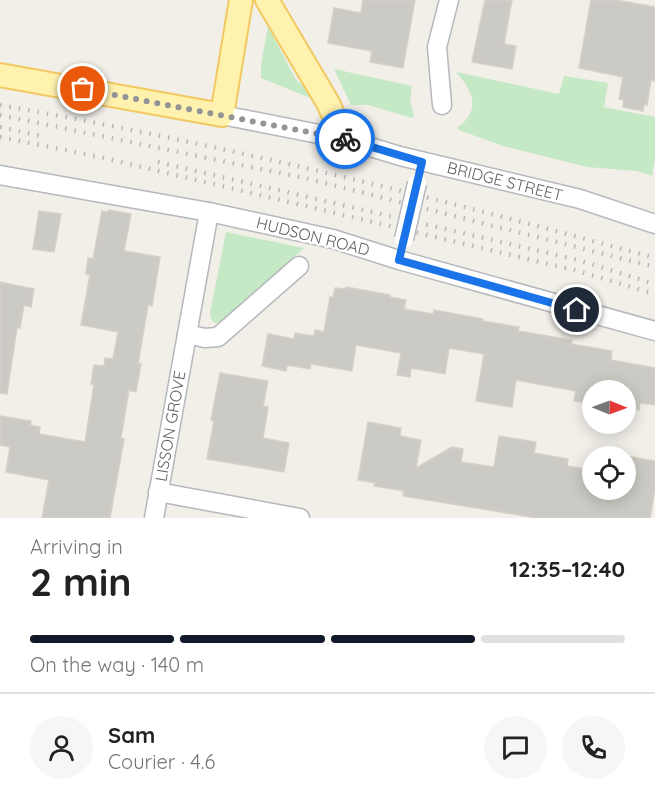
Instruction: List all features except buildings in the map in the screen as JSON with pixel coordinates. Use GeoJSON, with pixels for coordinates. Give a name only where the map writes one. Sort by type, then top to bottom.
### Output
{"type":"FeatureCollection","features":[{"type":"Feature","properties":{"kind":"main road"},"geometry":{"type":"LineString","coordinates":[[222,115],[241,0]]}},
{"type":"Feature","properties":{"kind":"main road"},"geometry":{"type":"LineString","coordinates":[[267,0],[328,104],[344,139]]}},
{"type":"Feature","properties":{"kind":"main road","name":"BRIDGE STREET"},"geometry":{"type":"LineString","coordinates":[[0,75],[222,115]]}},
{"type":"Feature","properties":{"kind":"street"},"geometry":{"type":"LineString","coordinates":[[442,105],[437,47],[449,0]]}},
{"type":"Feature","properties":{"kind":"street","name":"BRIDGE STREET"},"geometry":{"type":"LineString","coordinates":[[222,115],[344,139],[422,162],[580,200],[655,224]]}},
{"type":"Feature","properties":{"kind":"street"},"geometry":{"type":"LineString","coordinates":[[399,260],[422,162]]}},
{"type":"Feature","properties":{"kind":"street","name":"HUDSON ROAD"},"geometry":{"type":"LineString","coordinates":[[0,175],[209,212],[333,239],[399,260],[655,331]]}},
{"type":"Feature","properties":{"kind":"street","name":"LISSON GROVE"},"geometry":{"type":"LineString","coordinates":[[154,518],[209,212]]}},
{"type":"Feature","properties":{"kind":"street"},"geometry":{"type":"LineString","coordinates":[[187,334],[205,338],[218,337],[299,266]]}},
{"type":"Feature","properties":{"kind":"street"},"geometry":{"type":"LineString","coordinates":[[158,492],[300,518]]}},
{"type":"Feature","properties":{"kind":"green space"},"geometry":{"type":"Polygon","coordinates":[[[268,26],[296,80],[309,90],[313,99],[261,78],[268,26]]]}},
{"type":"Feature","properties":{"kind":"green space"},"geometry":{"type":"Polygon","coordinates":[[[334,69],[412,86],[410,101],[414,116],[412,118],[368,105],[351,105],[334,69]]]}},
{"type":"Feature","properties":{"kind":"green space"},"geometry":{"type":"Polygon","coordinates":[[[456,72],[559,94],[564,76],[608,83],[604,107],[655,117],[655,159],[652,176],[637,171],[587,167],[503,146],[459,130],[457,128],[470,114],[472,100],[467,86],[456,72]]]}},
{"type":"Feature","properties":{"kind":"green space"},"geometry":{"type":"Polygon","coordinates":[[[226,232],[304,248],[221,322],[215,323],[210,313],[226,232]]]}},
{"type":"Feature","properties":{"kind":"railway"},"geometry":{"type":"LineString","coordinates":[[0,105],[165,137],[329,174],[493,214],[655,258]]}},
{"type":"Feature","properties":{"kind":"railway"},"geometry":{"type":"LineString","coordinates":[[0,115],[309,179],[655,267]]}},
{"type":"Feature","properties":{"kind":"railway"},"geometry":{"type":"LineString","coordinates":[[0,127],[41,136]]}},
{"type":"Feature","properties":{"kind":"railway"},"geometry":{"type":"LineString","coordinates":[[0,137],[100,157],[574,270],[655,294]]}},
{"type":"Feature","properties":{"kind":"railway"},"geometry":{"type":"LineString","coordinates":[[158,162],[578,260],[655,284]]}},
{"type":"Feature","properties":{"kind":"way so far"},"geometry":{"type":"LineString","coordinates":[[83,89],[345,139]]}},
{"type":"Feature","properties":{"kind":"route"},"geometry":{"type":"LineString","coordinates":[[345,139],[422,162],[399,260],[577,310]]}}]}
